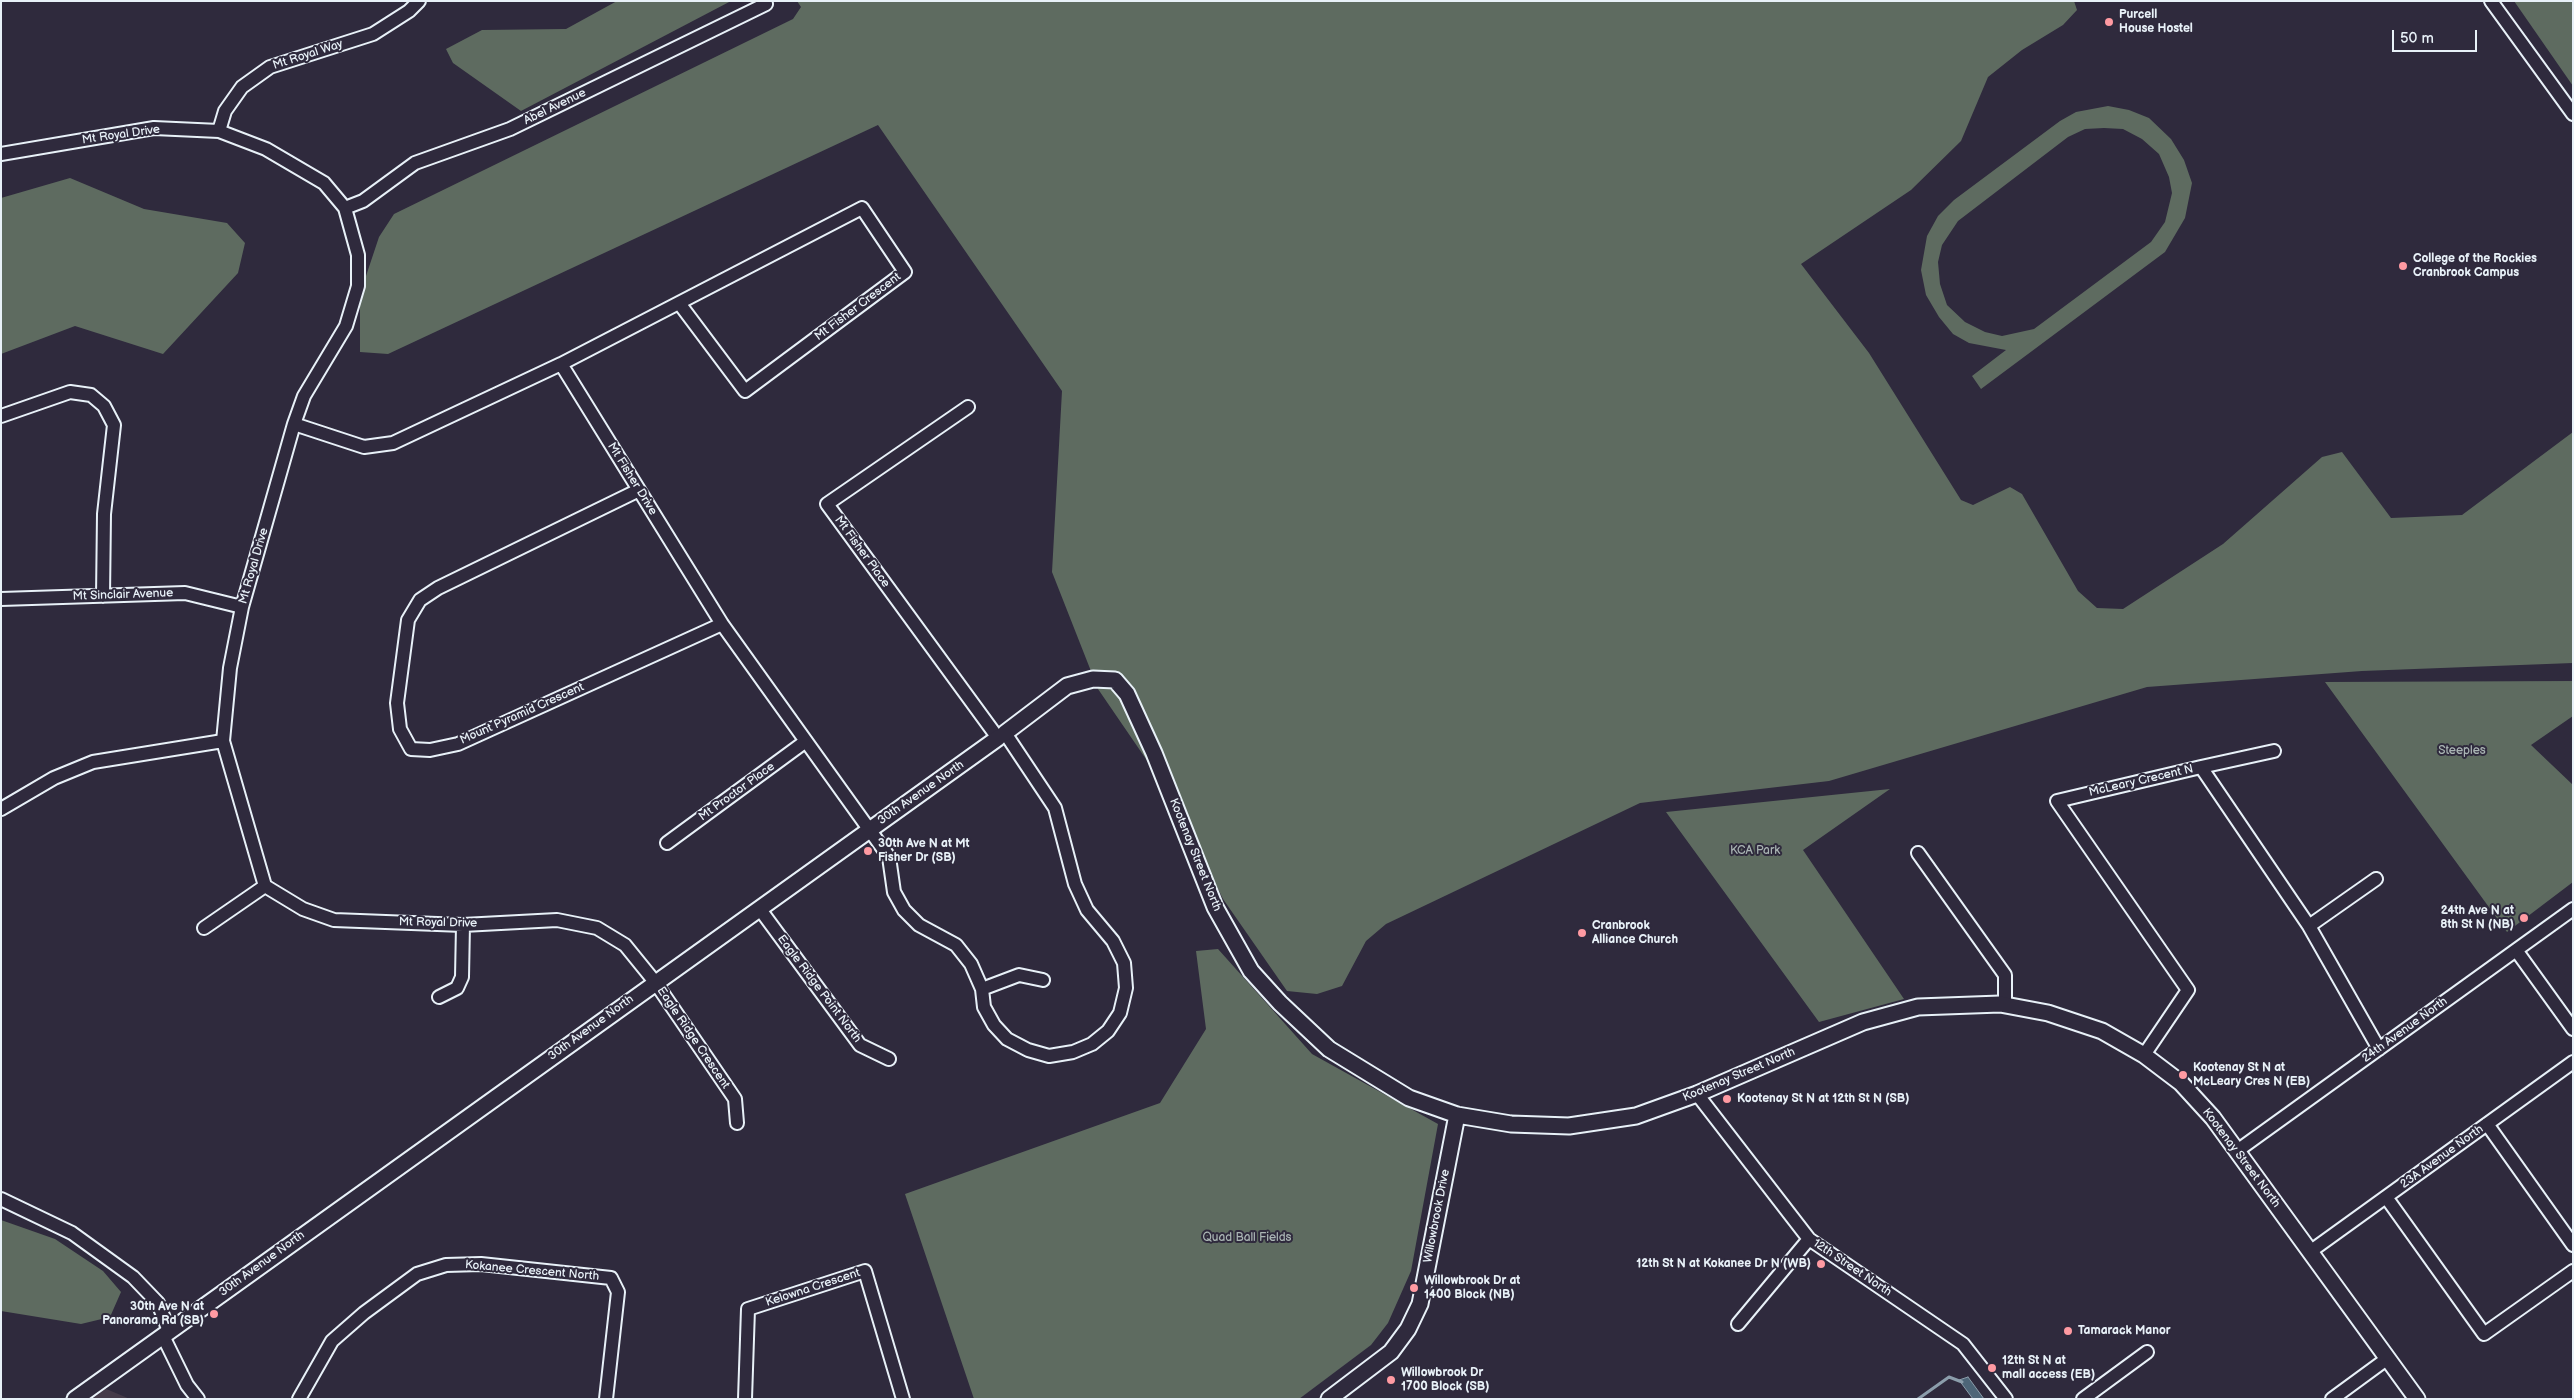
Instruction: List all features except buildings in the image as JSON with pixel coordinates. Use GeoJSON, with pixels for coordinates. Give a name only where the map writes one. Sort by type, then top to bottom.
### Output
{"type":"FeatureCollection","features":[{"type":"Feature","properties":{"kind":"street","name":"Mt Royal Way"},"geometry":{"type":"LineString","coordinates":[[219,131],[225,111],[242,87],[270,67],[372,34],[409,11],[419,1]]}},
{"type":"Feature","properties":{"kind":"street"},"geometry":{"type":"LineString","coordinates":[[2491,1],[2573,114]]}},
{"type":"Feature","properties":{"kind":"street","name":"Abel Avenue"},"geometry":{"type":"LineString","coordinates":[[345,208],[363,201],[415,163],[510,129],[766,4]]}},
{"type":"Feature","properties":{"kind":"street","name":"Mt Royal Drive"},"geometry":{"type":"LineString","coordinates":[[1,154],[154,128],[219,131],[266,149],[324,183],[345,208],[358,255],[358,286],[346,326],[304,396],[294,424],[242,607],[230,668],[223,741],[265,886],[303,909],[334,920],[463,925],[557,920],[597,928],[625,945],[655,982]]}},
{"type":"Feature","properties":{"kind":"street","name":"Mt Fisher Crescent"},"geometry":{"type":"LineString","coordinates":[[561,364],[862,208],[905,272],[745,391],[679,303]]}},
{"type":"Feature","properties":{"kind":"street"},"geometry":{"type":"LineString","coordinates":[[294,424],[364,446],[393,443],[561,364]]}},
{"type":"Feature","properties":{"kind":"street","name":"Mt Fisher Drive"},"geometry":{"type":"LineString","coordinates":[[561,364],[722,624],[889,857],[894,892],[904,910],[919,924],[956,945],[971,964],[982,989],[984,1007],[994,1025],[1007,1038],[1028,1050],[1049,1056],[1072,1052],[1092,1044],[1108,1031],[1120,1013],[1126,988],[1124,964],[1113,941],[1087,910],[1075,884],[1055,808],[1002,735]]}},
{"type":"Feature","properties":{"kind":"street"},"geometry":{"type":"LineString","coordinates":[[1,416],[70,392],[91,395],[104,406],[114,425],[104,514],[102,596]]}},
{"type":"Feature","properties":{"kind":"street","name":"Mt Fisher Place"},"geometry":{"type":"LineString","coordinates":[[968,407],[827,504],[1002,735]]}},
{"type":"Feature","properties":{"kind":"street","name":"Mount Pyramid Crescent"},"geometry":{"type":"LineString","coordinates":[[639,490],[438,588],[420,600],[408,620],[397,703],[400,729],[411,749],[430,750],[458,744],[722,624]]}},
{"type":"Feature","properties":{"kind":"street","name":"Mt Sinclair Avenue"},"geometry":{"type":"LineString","coordinates":[[1,599],[185,593],[242,607]]}},
{"type":"Feature","properties":{"kind":"street","name":"30th Avenue North"},"geometry":{"type":"LineString","coordinates":[[75,1399],[1002,735],[1067,686],[1093,679],[1115,680]]}},
{"type":"Feature","properties":{"kind":"street","name":"Kootenay Street North"},"geometry":{"type":"LineString","coordinates":[[1115,680],[1127,694],[1154,753],[1215,907],[1251,970],[1280,1003],[1329,1049],[1410,1098],[1457,1115],[1511,1124],[1569,1126],[1636,1116],[1697,1094],[1863,1022],[1918,1007],[2005,1005],[2048,1013],[2102,1031],[2144,1055],[2181,1083],[2213,1118],[2417,1399]]}},
{"type":"Feature","properties":{"kind":"street"},"geometry":{"type":"LineString","coordinates":[[1,809],[54,778],[93,762],[223,741]]}},
{"type":"Feature","properties":{"kind":"street","name":"Mt Proctor Place"},"geometry":{"type":"LineString","coordinates":[[668,843],[806,741]]}},
{"type":"Feature","properties":{"kind":"street"},"geometry":{"type":"LineString","coordinates":[[2201,767],[2274,751]]}},
{"type":"Feature","properties":{"kind":"street","name":"McLeary Crecent N"},"geometry":{"type":"LineString","coordinates":[[2144,1055],[2188,990],[2057,801],[2201,767],[2308,926],[2379,1049]]}},
{"type":"Feature","properties":{"kind":"street"},"geometry":{"type":"LineString","coordinates":[[1918,853],[2004,975],[2005,1005]]}},
{"type":"Feature","properties":{"kind":"street"},"geometry":{"type":"LineString","coordinates":[[2308,926],[2376,879]]}},
{"type":"Feature","properties":{"kind":"street"},"geometry":{"type":"LineString","coordinates":[[204,928],[265,886]]}},
{"type":"Feature","properties":{"kind":"street","name":"Eagle Ridge Point North"},"geometry":{"type":"LineString","coordinates":[[759,908],[860,1045],[889,1059]]}},
{"type":"Feature","properties":{"kind":"street","name":"24th Avenue North"},"geometry":{"type":"LineString","coordinates":[[2237,1151],[2573,909]]}},
{"type":"Feature","properties":{"kind":"street"},"geometry":{"type":"LineString","coordinates":[[439,997],[457,988],[462,977],[463,925]]}},
{"type":"Feature","properties":{"kind":"street"},"geometry":{"type":"LineString","coordinates":[[2516,950],[2573,1029]]}},
{"type":"Feature","properties":{"kind":"street"},"geometry":{"type":"LineString","coordinates":[[982,989],[1018,975],[1043,980]]}},
{"type":"Feature","properties":{"kind":"street","name":"Eagle Ridge Crescent"},"geometry":{"type":"LineString","coordinates":[[655,982],[735,1099],[737,1123]]}},
{"type":"Feature","properties":{"kind":"street","name":"23A Avenue North"},"geometry":{"type":"LineString","coordinates":[[2311,1251],[2573,1062]]}},
{"type":"Feature","properties":{"kind":"street","name":"12th Street North"},"geometry":{"type":"LineString","coordinates":[[1697,1094],[1809,1239],[1963,1344],[2006,1399]]}},
{"type":"Feature","properties":{"kind":"street","name":"Willowbrook Drive"},"geometry":{"type":"LineString","coordinates":[[1329,1399],[1391,1352],[1408,1328],[1420,1304],[1457,1115]]}},
{"type":"Feature","properties":{"kind":"street"},"geometry":{"type":"LineString","coordinates":[[2486,1124],[2573,1245]]}},
{"type":"Feature","properties":{"kind":"street"},"geometry":{"type":"LineString","coordinates":[[2386,1197],[2484,1334],[2573,1271]]}},
{"type":"Feature","properties":{"kind":"street"},"geometry":{"type":"LineString","coordinates":[[1,1199],[72,1233],[134,1277],[158,1303],[166,1334],[187,1385],[198,1399]]}},
{"type":"Feature","properties":{"kind":"street"},"geometry":{"type":"LineString","coordinates":[[1738,1324],[1809,1239]]}},
{"type":"Feature","properties":{"kind":"street","name":"Kokanee Crescent North"},"geometry":{"type":"LineString","coordinates":[[298,1399],[332,1341],[364,1313],[417,1274],[446,1265],[481,1264],[611,1278],[618,1292],[606,1399]]}},
{"type":"Feature","properties":{"kind":"street","name":"Kelowna Crescent"},"geometry":{"type":"LineString","coordinates":[[745,1399],[748,1308],[865,1271],[903,1399]]}},
{"type":"Feature","properties":{"kind":"street"},"geometry":{"type":"LineString","coordinates":[[2082,1399],[2147,1352]]}},
{"type":"Feature","properties":{"kind":"street"},"geometry":{"type":"LineString","coordinates":[[2332,1399],[2388,1358]]}},
{"type":"Feature","properties":{"kind":"shaded area"},"geometry":{"type":"Polygon","coordinates":[[[104,1388],[130,1399],[90,1399],[104,1388]]]}},
{"type":"Feature","properties":{"kind":"green space"},"geometry":{"type":"Polygon","coordinates":[[[617,1],[731,1],[521,111],[453,63],[446,49],[482,30],[566,29],[617,1]]]}},
{"type":"Feature","properties":{"kind":"green space"},"geometry":{"type":"Polygon","coordinates":[[[797,1],[2074,1],[2077,10],[2063,25],[2022,50],[1988,77],[1961,141],[1911,190],[1801,264],[1869,353],[1961,500],[1973,505],[2010,487],[2022,494],[2078,591],[2097,608],[2123,609],[2223,544],[2322,457],[2342,452],[2391,518],[2462,515],[2573,432],[2573,663],[2362,671],[2147,687],[1829,781],[1640,803],[1386,924],[1366,941],[1342,986],[1317,994],[1287,991],[1223,899],[1174,800],[1098,689],[1052,572],[1062,391],[878,125],[388,354],[360,352],[360,294],[379,237],[394,214],[793,19],[801,7],[797,1]]]}},
{"type":"Feature","properties":{"kind":"green space"},"geometry":{"type":"Polygon","coordinates":[[[2514,1],[2573,1],[2573,86],[2514,1]]]}},
{"type":"Feature","properties":{"kind":"green space"},"geometry":{"type":"Polygon","coordinates":[[[2108,106],[2129,110],[2149,118],[2171,139],[2184,160],[2192,183],[2185,218],[2165,252],[1981,389],[1972,376],[2006,350],[1969,343],[1953,334],[1939,317],[1926,295],[1921,270],[1927,236],[1938,216],[1954,200],[2060,121],[2076,112],[2108,106]],[[2085,129],[2068,137],[1958,221],[1942,245],[1938,262],[1940,284],[1947,305],[1965,322],[1985,332],[2002,336],[2034,329],[2151,242],[2165,222],[2172,193],[2169,177],[2159,154],[2142,139],[2123,129],[2085,129]]]}},
{"type":"Feature","properties":{"kind":"green space"},"geometry":{"type":"Polygon","coordinates":[[[70,178],[144,209],[227,223],[245,243],[238,273],[163,354],[75,326],[1,354],[1,198],[70,178]]]}},
{"type":"Feature","properties":{"kind":"green space","name":"Steeples"},"geometry":{"type":"Polygon","coordinates":[[[2573,681],[2573,716],[2531,745],[2573,785],[2573,882],[2507,932],[2325,682],[2573,681]]]}},
{"type":"Feature","properties":{"kind":"green space","name":"KCA Park"},"geometry":{"type":"Polygon","coordinates":[[[1890,789],[1803,850],[1904,999],[1819,1022],[1666,812],[1890,789]]]}},
{"type":"Feature","properties":{"kind":"green space","name":"Quad Ball Fields"},"geometry":{"type":"Polygon","coordinates":[[[1218,949],[1312,1054],[1438,1124],[1411,1271],[1388,1323],[1371,1345],[1299,1399],[974,1399],[905,1194],[1160,1103],[1206,1029],[1196,951],[1218,949]]]}},
{"type":"Feature","properties":{"kind":"green space"},"geometry":{"type":"Polygon","coordinates":[[[1,1220],[55,1239],[103,1271],[121,1292],[110,1317],[81,1324],[1,1311],[1,1220]]]}},
{"type":"Feature","properties":{"kind":"water"},"geometry":{"type":"Polygon","coordinates":[[[1968,1377],[1984,1399],[1973,1399],[1959,1380],[1968,1377]]]}},
{"type":"Feature","properties":{"kind":"waterway"},"geometry":{"type":"LineString","coordinates":[[1918,1399],[1949,1377],[1962,1382]]}},
{"type":"Feature","properties":{"kind":"place","name":"Purcell House Hostel"},"geometry":{"type":"Point","coordinates":[2109,22]}},
{"type":"Feature","properties":{"kind":"place","name":"College of the Rockies Cranbrook Campus"},"geometry":{"type":"Point","coordinates":[2403,266]}},
{"type":"Feature","properties":{"kind":"place","name":"30th Ave N at Mt Fisher Dr (SB)"},"geometry":{"type":"Point","coordinates":[868,851]}},
{"type":"Feature","properties":{"kind":"place","name":"24th Ave N at 8th St N (NB)"},"geometry":{"type":"Point","coordinates":[2524,918]}},
{"type":"Feature","properties":{"kind":"place","name":"Cranbrook Alliance Church"},"geometry":{"type":"Point","coordinates":[1582,933]}},
{"type":"Feature","properties":{"kind":"place","name":"Kootenay St N at McLeary Cres N (EB)"},"geometry":{"type":"Point","coordinates":[2183,1075]}},
{"type":"Feature","properties":{"kind":"place","name":"Kootenay St N at 12th St N (SB)"},"geometry":{"type":"Point","coordinates":[1727,1099]}},
{"type":"Feature","properties":{"kind":"place","name":"12th St N at Kokanee Dr N (WB)"},"geometry":{"type":"Point","coordinates":[1821,1264]}},
{"type":"Feature","properties":{"kind":"place","name":"Willowbrook Dr at 1400 Block (NB)"},"geometry":{"type":"Point","coordinates":[1414,1288]}},
{"type":"Feature","properties":{"kind":"place","name":"30th Ave N at Panorama Rd (SB)"},"geometry":{"type":"Point","coordinates":[214,1314]}},
{"type":"Feature","properties":{"kind":"place","name":"Tamarack Manor"},"geometry":{"type":"Point","coordinates":[2068,1331]}},
{"type":"Feature","properties":{"kind":"place","name":"12th St N at mall access (EB)"},"geometry":{"type":"Point","coordinates":[1992,1368]}},
{"type":"Feature","properties":{"kind":"place","name":"Willowbrook Dr 1700 Block (SB)"},"geometry":{"type":"Point","coordinates":[1391,1380]}}]}
